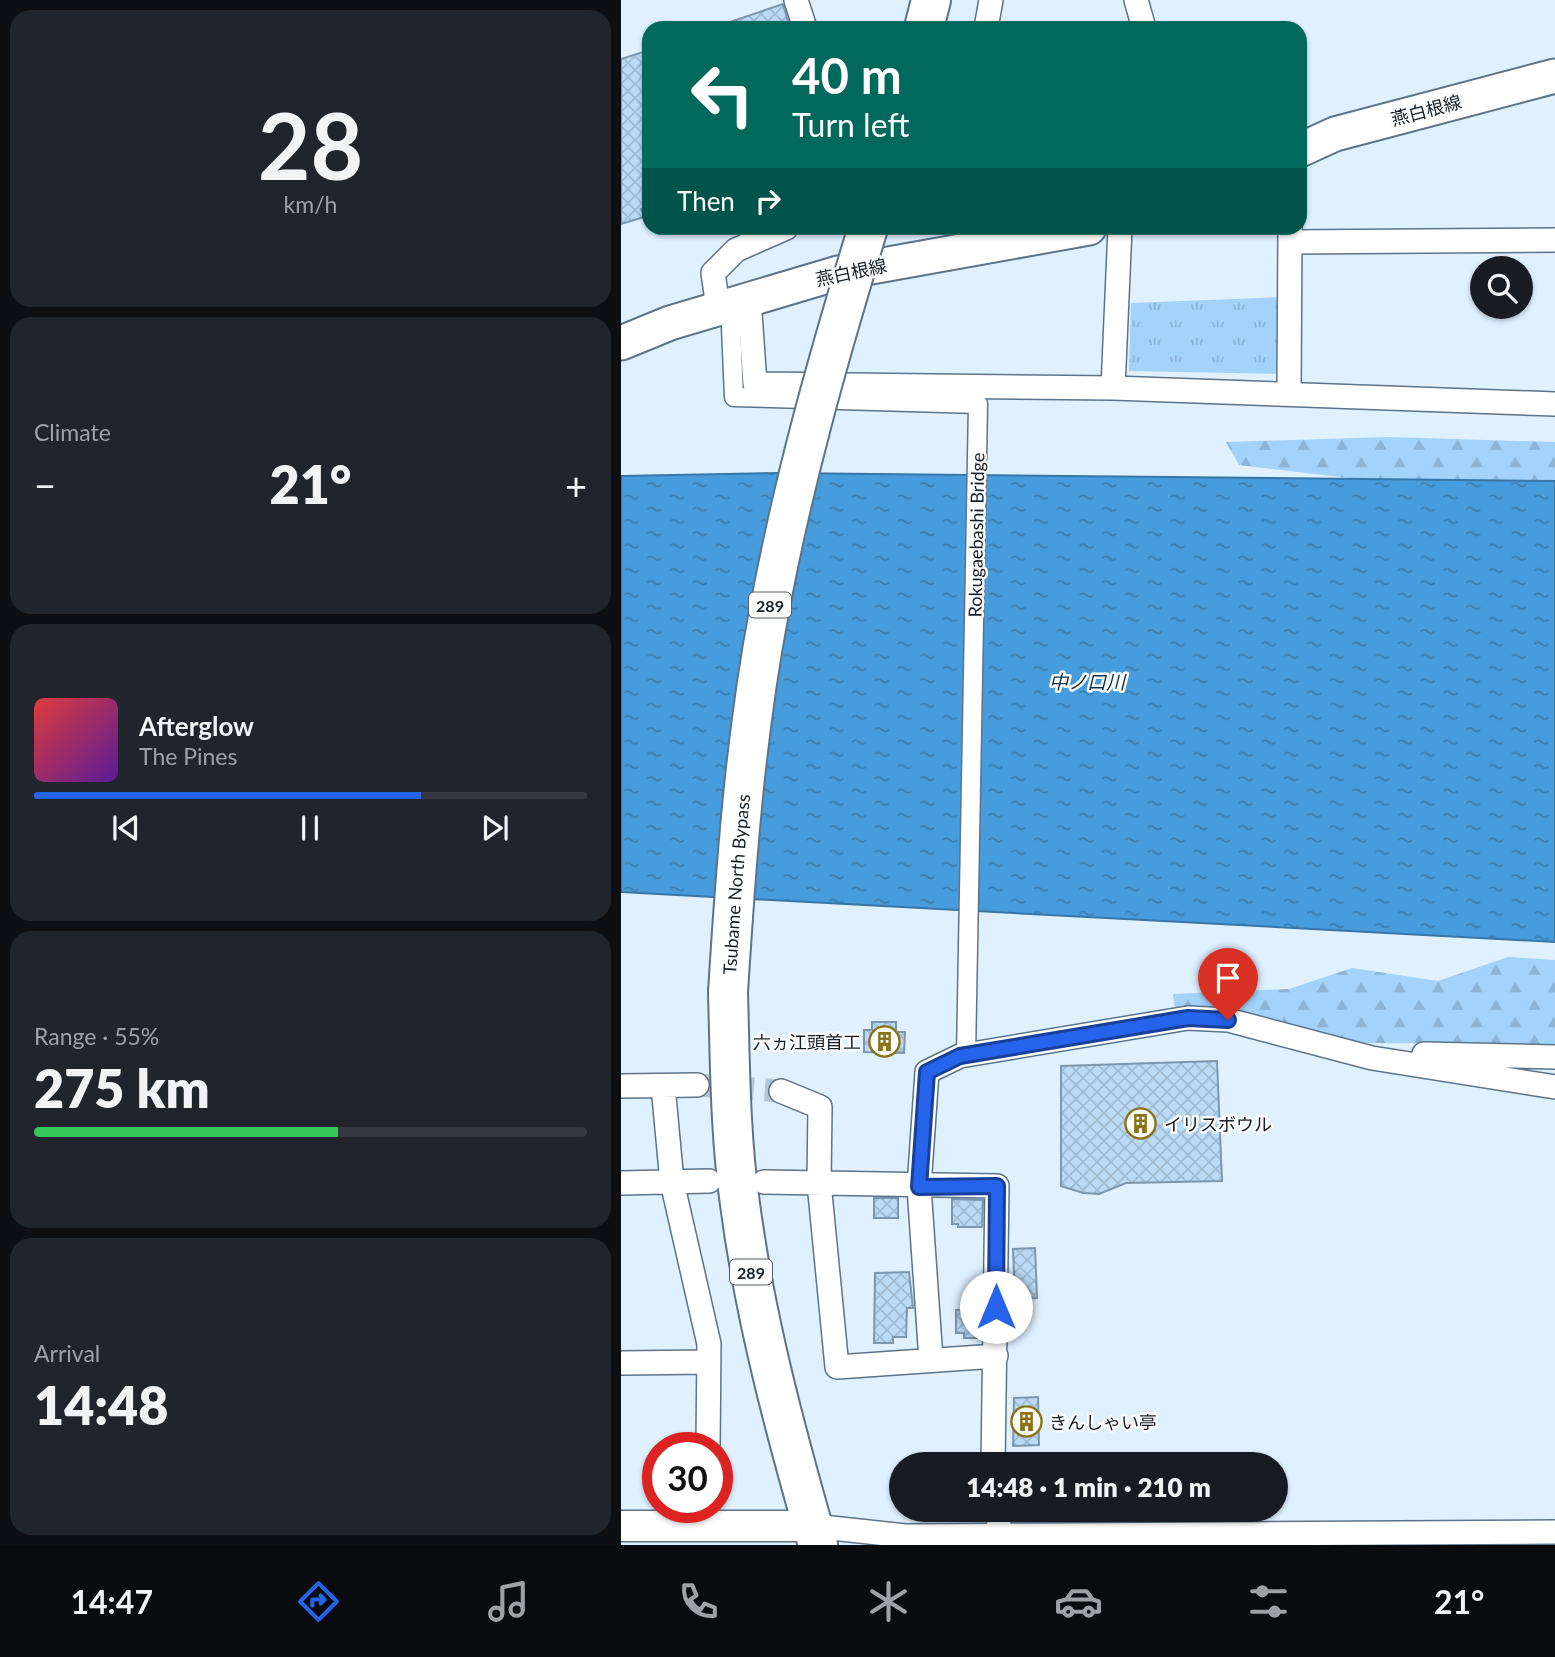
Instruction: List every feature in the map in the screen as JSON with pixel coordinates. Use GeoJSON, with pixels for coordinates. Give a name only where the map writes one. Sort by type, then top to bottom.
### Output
{"type":"FeatureCollection","features":[{"type":"Feature","properties":{"kind":"highway"},"geometry":{"type":"LineString","coordinates":[[926,21],[931,0]]}},
{"type":"Feature","properties":{"kind":"highway","name":"Tsubame North Bypass"},"geometry":{"type":"LineString","coordinates":[[816,1536],[765,1346],[743,1228],[732,1117],[728,992],[743,787],[769,613],[807,436],[866,235]]}},
{"type":"Feature","properties":{"kind":"main road","name":"燕白根線"},"geometry":{"type":"LineString","coordinates":[[1307,147],[1335,134],[1555,76]]}},
{"type":"Feature","properties":{"kind":"main road","name":"燕白根線"},"geometry":{"type":"LineString","coordinates":[[621,343],[739,309],[838,273],[1050,235]]}},
{"type":"Feature","properties":{"kind":"street"},"geometry":{"type":"LineString","coordinates":[[796,0],[803,21]]}},
{"type":"Feature","properties":{"kind":"street"},"geometry":{"type":"LineString","coordinates":[[987,21],[991,0]]}},
{"type":"Feature","properties":{"kind":"street"},"geometry":{"type":"LineString","coordinates":[[1136,0],[1142,21]]}},
{"type":"Feature","properties":{"kind":"street"},"geometry":{"type":"LineString","coordinates":[[769,235],[736,250],[713,273],[739,309],[755,384],[1113,388],[1555,404]]}},
{"type":"Feature","properties":{"kind":"street"},"geometry":{"type":"LineString","coordinates":[[1113,388],[1120,235]]}},
{"type":"Feature","properties":{"kind":"street"},"geometry":{"type":"LineString","coordinates":[[1289,393],[1291,235],[1555,240]]}},
{"type":"Feature","properties":{"kind":"street","name":"Rokugaebashi Bridge"},"geometry":{"type":"LineString","coordinates":[[739,309],[731,327],[734,397],[978,404],[966,1056]]}},
{"type":"Feature","properties":{"kind":"street"},"geometry":{"type":"LineString","coordinates":[[931,1360],[919,1187],[927,1072],[966,1056],[1188,1018],[1228,1020],[1355,1053],[1555,1087]]}},
{"type":"Feature","properties":{"kind":"street"},"geometry":{"type":"LineString","coordinates":[[1355,1053],[1555,1057]]}},
{"type":"Feature","properties":{"kind":"street"},"geometry":{"type":"LineString","coordinates":[[621,1086],[697,1085]]}},
{"type":"Feature","properties":{"kind":"street"},"geometry":{"type":"LineString","coordinates":[[663,1086],[672,1182],[709,1344],[708,1432]]}},
{"type":"Feature","properties":{"kind":"street"},"geometry":{"type":"LineString","coordinates":[[781,1091],[820,1107],[819,1183],[837,1367],[995,1356]]}},
{"type":"Feature","properties":{"kind":"street"},"geometry":{"type":"LineString","coordinates":[[621,1183],[709,1181]]}},
{"type":"Feature","properties":{"kind":"street"},"geometry":{"type":"LineString","coordinates":[[764,1182],[919,1187],[997,1186],[993,1452]]}},
{"type":"Feature","properties":{"kind":"street"},"geometry":{"type":"LineString","coordinates":[[621,1363],[708,1362]]}},
{"type":"Feature","properties":{"kind":"street"},"geometry":{"type":"LineString","coordinates":[[999,1522],[1000,1540]]}},
{"type":"Feature","properties":{"kind":"street"},"geometry":{"type":"LineString","coordinates":[[621,1526],[816,1536],[1000,1540],[1555,1532]]}},
{"type":"Feature","properties":{"kind":"green space"},"geometry":{"type":"Polygon","coordinates":[[[1282,297],[1280,374],[1129,371],[1131,303],[1282,297]]]}},
{"type":"Feature","properties":{"kind":"green space"},"geometry":{"type":"Polygon","coordinates":[[[1388,437],[1555,442],[1555,491],[1425,487],[1239,465],[1226,442],[1388,437]]]}},
{"type":"Feature","properties":{"kind":"green space"},"geometry":{"type":"Polygon","coordinates":[[[1508,957],[1555,960],[1555,1044],[1354,1043],[1175,1009],[1173,994],[1289,989],[1352,968],[1438,981],[1508,957]]]}},
{"type":"Feature","properties":{"kind":"water","name":"中ノ口川"},"geometry":{"type":"Polygon","coordinates":[[[780,473],[1555,481],[1555,942],[621,892],[621,476],[780,473]]]}},
{"type":"Feature","properties":{"kind":"building"},"geometry":{"type":"Polygon","coordinates":[[[783,4],[788,21],[733,21],[783,4]]]}},
{"type":"Feature","properties":{"kind":"building"},"geometry":{"type":"Polygon","coordinates":[[[642,52],[642,218],[621,224],[621,59],[642,52]]]}},
{"type":"Feature","properties":{"kind":"building","name":"六ヵ江頭首工"},"geometry":{"type":"Polygon","coordinates":[[[872,1022],[896,1022],[896,1032],[905,1032],[904,1053],[864,1052],[864,1030],[872,1030],[872,1022]]]}},
{"type":"Feature","properties":{"kind":"building","name":"イリスボウル"},"geometry":{"type":"Polygon","coordinates":[[[1217,1061],[1222,1181],[1126,1183],[1099,1194],[1083,1193],[1061,1186],[1061,1066],[1217,1061]]]}},
{"type":"Feature","properties":{"kind":"building"},"geometry":{"type":"Polygon","coordinates":[[[874,1198],[898,1198],[898,1218],[874,1218],[874,1198]]]}},
{"type":"Feature","properties":{"kind":"building"},"geometry":{"type":"Polygon","coordinates":[[[952,1199],[983,1200],[982,1227],[958,1227],[958,1224],[952,1224],[952,1199]]]}},
{"type":"Feature","properties":{"kind":"building"},"geometry":{"type":"Polygon","coordinates":[[[1035,1248],[1037,1298],[1015,1299],[1013,1249],[1035,1248]]]}},
{"type":"Feature","properties":{"kind":"building"},"geometry":{"type":"Polygon","coordinates":[[[909,1272],[913,1308],[907,1308],[906,1337],[893,1337],[893,1343],[874,1343],[875,1273],[909,1272]]]}},
{"type":"Feature","properties":{"kind":"building"},"geometry":{"type":"Polygon","coordinates":[[[981,1309],[981,1338],[964,1338],[964,1333],[956,1333],[956,1310],[981,1309]]]}},
{"type":"Feature","properties":{"kind":"building","name":"きんしゃい亭"},"geometry":{"type":"Polygon","coordinates":[[[1038,1397],[1039,1445],[1013,1446],[1014,1398],[1038,1397]]]}},
{"type":"Feature","properties":{"kind":"tunnel"},"geometry":{"type":"LineString","coordinates":[[697,1085],[781,1091]]}},
{"type":"Feature","properties":{"kind":"place","name":"六ヵ江頭首工"},"geometry":{"type":"Point","coordinates":[884,1042]}},
{"type":"Feature","properties":{"kind":"place","name":"イリスボウル"},"geometry":{"type":"Point","coordinates":[1141,1124]}},
{"type":"Feature","properties":{"kind":"place","name":"きんしゃい亭"},"geometry":{"type":"Point","coordinates":[1026,1422]}},
{"type":"Feature","properties":{"kind":"route"},"geometry":{"type":"LineString","coordinates":[[996,1307],[997,1186],[919,1187],[927,1072],[960,1056],[1188,1018],[1228,1020]]}}]}
